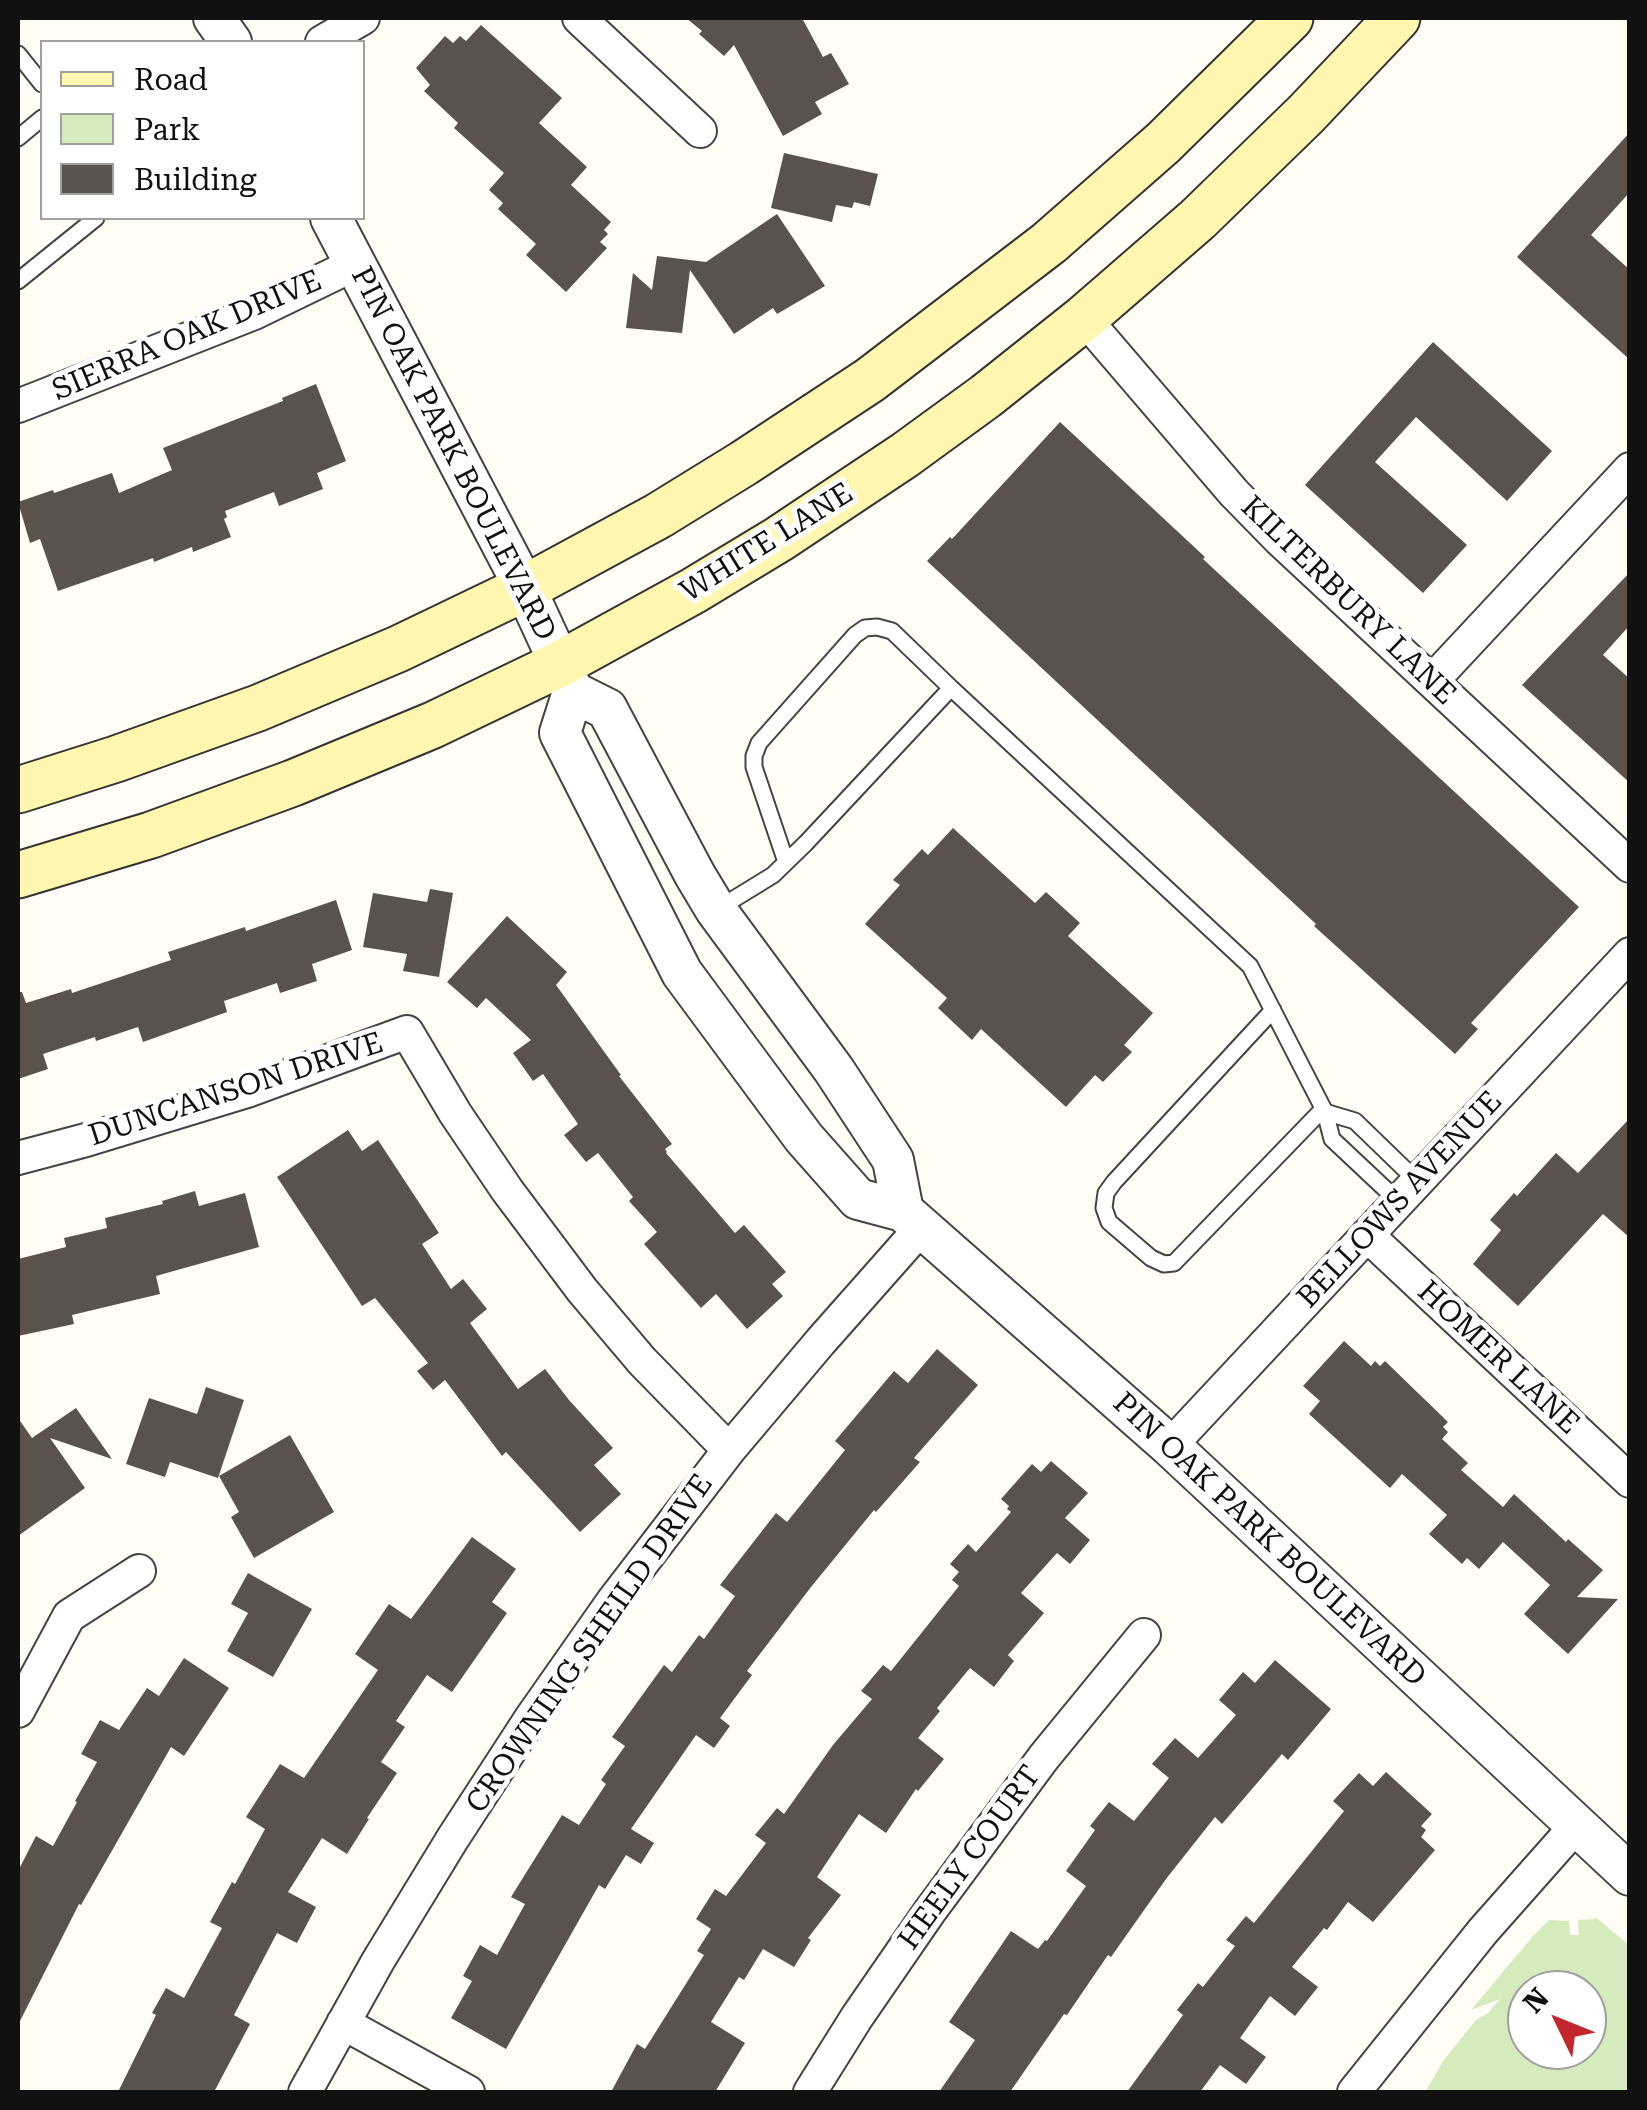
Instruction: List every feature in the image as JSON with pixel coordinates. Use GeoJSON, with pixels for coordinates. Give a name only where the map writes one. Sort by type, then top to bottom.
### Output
{"type":"FeatureCollection","features":[{"type":"Feature","properties":{"kind":"main road"},"geometry":{"type":"LineString","coordinates":[[18,790],[258,708],[398,650],[526,588],[658,516],[870,380],[1049,243],[1163,143],[1290,18]]}},
{"type":"Feature","properties":{"kind":"main road","name":"WHITE LANE"},"geometry":{"type":"LineString","coordinates":[[18,875],[151,835],[294,783],[432,725],[567,678],[693,591],[905,455],[986,396],[1198,219],[1397,18]]}},
{"type":"Feature","properties":{"kind":"street"},"geometry":{"type":"LineString","coordinates":[[214,18],[230,40]]}},
{"type":"Feature","properties":{"kind":"street"},"geometry":{"type":"LineString","coordinates":[[325,40],[363,18]]}},
{"type":"Feature","properties":{"kind":"street"},"geometry":{"type":"LineString","coordinates":[[579,18],[700,131]]}},
{"type":"Feature","properties":{"kind":"street","name":"PIN OAK PARK BOULEVARD"},"geometry":{"type":"LineString","coordinates":[[333,220],[526,588],[567,678],[607,709],[716,910],[834,1070],[892,1160],[912,1220]]}},
{"type":"Feature","properties":{"kind":"street","name":"SIERRA OAK DRIVE"},"geometry":{"type":"LineString","coordinates":[[18,406],[254,314],[356,264]]}},
{"type":"Feature","properties":{"kind":"street","name":"KILTERBURY LANE"},"geometry":{"type":"LineString","coordinates":[[1084,318],[1234,494],[1630,866]]}},
{"type":"Feature","properties":{"kind":"street"},"geometry":{"type":"LineString","coordinates":[[1432,681],[1630,469]]}},
{"type":"Feature","properties":{"kind":"street","name":"PIN OAK PARK BOULEVARD"},"geometry":{"type":"LineString","coordinates":[[567,678],[560,733],[682,973],[804,1138],[858,1199],[912,1220],[1170,1446],[1630,1876]]}},
{"type":"Feature","properties":{"kind":"street","name":"BELLOWS AVENUE"},"geometry":{"type":"LineString","coordinates":[[1170,1446],[1630,954]]}},
{"type":"Feature","properties":{"kind":"street","name":"DUNCANSON DRIVE"},"geometry":{"type":"LineString","coordinates":[[18,1158],[247,1091],[408,1032],[506,1190],[582,1290],[642,1361],[728,1450]]}},
{"type":"Feature","properties":{"kind":"street","name":"CROWNING SHEILD DRIVE"},"geometry":{"type":"LineString","coordinates":[[306,2092],[452,1838],[531,1718],[614,1600],[728,1450],[820,1340],[912,1220]]}},
{"type":"Feature","properties":{"kind":"street","name":"HOMER LANE"},"geometry":{"type":"LineString","coordinates":[[1367,1235],[1630,1481]]}},
{"type":"Feature","properties":{"kind":"street"},"geometry":{"type":"LineString","coordinates":[[18,1711],[69,1616],[139,1570]]}},
{"type":"Feature","properties":{"kind":"street","name":"HEELY COURT"},"geometry":{"type":"LineString","coordinates":[[810,2092],[930,1911],[1044,1757],[1144,1635]]}},
{"type":"Feature","properties":{"kind":"street"},"geometry":{"type":"LineString","coordinates":[[1354,2092],[1483,1931],[1576,1826]]}},
{"type":"Feature","properties":{"kind":"street"},"geometry":{"type":"LineString","coordinates":[[343,2023],[468,2092]]}},
{"type":"Feature","properties":{"kind":"lane"},"geometry":{"type":"LineString","coordinates":[[18,54],[40,82]]}},
{"type":"Feature","properties":{"kind":"lane"},"geometry":{"type":"LineString","coordinates":[[18,138],[40,120]]}},
{"type":"Feature","properties":{"kind":"lane"},"geometry":{"type":"LineString","coordinates":[[18,281],[94,220]]}},
{"type":"Feature","properties":{"kind":"lane"},"geometry":{"type":"LineString","coordinates":[[786,862],[754,767],[759,743],[855,635],[865,628],[892,631],[1250,966],[1324,1111],[1332,1139],[1408,1191]]}},
{"type":"Feature","properties":{"kind":"lane"},"geometry":{"type":"LineString","coordinates":[[716,910],[786,862],[951,688]]}},
{"type":"Feature","properties":{"kind":"lane"},"geometry":{"type":"LineString","coordinates":[[1273,1010],[1114,1182],[1106,1193],[1104,1208],[1108,1222],[1151,1258],[1164,1264],[1174,1263],[1324,1111]]}},
{"type":"Feature","properties":{"kind":"lane"},"geometry":{"type":"LineString","coordinates":[[1324,1111],[1354,1121],[1408,1191]]}},
{"type":"Feature","properties":{"kind":"green space"},"geometry":{"type":"Polygon","coordinates":[[[1594,1916],[1629,1945],[1629,2092],[1425,2092],[1475,2021],[1500,1999],[1471,2010],[1533,1936],[1549,1920],[1569,1921],[1570,1935],[1579,1935],[1578,1920],[1595,1919],[1594,1916]]]}},
{"type":"Feature","properties":{"kind":"building"},"geometry":{"type":"Polygon","coordinates":[[[686,18],[802,18],[823,57],[831,53],[849,84],[815,102],[822,114],[783,136],[734,45],[724,56],[686,18]]]}},
{"type":"Feature","properties":{"kind":"building"},"geometry":{"type":"Polygon","coordinates":[[[481,25],[562,98],[539,123],[587,167],[571,185],[611,222],[604,230],[608,234],[600,242],[607,248],[566,292],[526,255],[536,244],[498,209],[503,203],[489,190],[504,173],[454,128],[458,123],[424,91],[430,85],[416,68],[445,36],[453,43],[460,36],[466,41],[481,25]]]}},
{"type":"Feature","properties":{"kind":"building"},"geometry":{"type":"Polygon","coordinates":[[[1630,132],[1630,192],[1591,235],[1630,270],[1630,360],[1517,257],[1630,132]]]}},
{"type":"Feature","properties":{"kind":"building"},"geometry":{"type":"Polygon","coordinates":[[[784,153],[878,174],[870,206],[854,202],[852,208],[836,205],[832,222],[771,208],[784,153]]]}},
{"type":"Feature","properties":{"kind":"building"},"geometry":{"type":"Polygon","coordinates":[[[777,214],[825,286],[777,314],[773,308],[734,334],[690,270],[682,333],[626,328],[633,273],[652,290],[657,256],[706,262],[777,214]]]}},
{"type":"Feature","properties":{"kind":"building"},"geometry":{"type":"Polygon","coordinates":[[[1433,342],[1552,451],[1507,501],[1416,417],[1375,462],[1467,545],[1423,593],[1305,485],[1433,342]]]}},
{"type":"Feature","properties":{"kind":"building"},"geometry":{"type":"Polygon","coordinates":[[[316,384],[346,461],[317,473],[323,489],[279,506],[274,492],[225,511],[231,537],[193,552],[192,547],[154,562],[153,558],[58,591],[40,539],[30,543],[18,502],[112,473],[119,493],[172,470],[163,448],[316,384]]]}},
{"type":"Feature","properties":{"kind":"building"},"geometry":{"type":"Polygon","coordinates":[[[1060,422],[1579,907],[1471,1023],[1478,1029],[1455,1054],[927,561],[1060,422]]]}},
{"type":"Feature","properties":{"kind":"building"},"geometry":{"type":"Polygon","coordinates":[[[1630,572],[1630,625],[1603,655],[1630,679],[1630,783],[1522,685],[1630,572]]]}},
{"type":"Feature","properties":{"kind":"building"},"geometry":{"type":"Polygon","coordinates":[[[953,828],[1035,903],[1046,892],[1080,923],[1068,936],[1153,1013],[1124,1045],[1132,1052],[1103,1082],[1095,1075],[1066,1107],[981,1029],[972,1040],[938,1008],[947,998],[865,924],[900,885],[893,880],[922,849],[928,855],[953,828]]]}},
{"type":"Feature","properties":{"kind":"building"},"geometry":{"type":"Polygon","coordinates":[[[430,889],[453,893],[439,977],[403,971],[407,954],[363,947],[373,893],[427,902],[430,889]]]}},
{"type":"Feature","properties":{"kind":"building"},"geometry":{"type":"Polygon","coordinates":[[[336,900],[352,950],[312,964],[317,981],[280,993],[277,983],[224,1001],[227,1012],[143,1042],[138,1027],[43,1054],[48,1069],[18,1079],[18,992],[22,992],[26,1003],[71,989],[72,993],[171,960],[168,952],[245,927],[246,931],[336,900]]]}},
{"type":"Feature","properties":{"kind":"building"},"geometry":{"type":"Polygon","coordinates":[[[507,916],[567,972],[556,985],[672,1144],[665,1149],[666,1153],[735,1233],[744,1225],[786,1272],[772,1284],[783,1296],[747,1329],[716,1294],[701,1308],[644,1244],[657,1232],[629,1201],[633,1197],[598,1153],[586,1162],[564,1135],[578,1124],[543,1074],[533,1081],[513,1053],[531,1040],[486,998],[477,1008],[447,982],[507,916]]]}},
{"type":"Feature","properties":{"kind":"building"},"geometry":{"type":"Polygon","coordinates":[[[1630,1118],[1630,1238],[1603,1214],[1518,1306],[1473,1264],[1501,1230],[1490,1220],[1556,1153],[1578,1173],[1630,1118]]]}},
{"type":"Feature","properties":{"kind":"building"},"geometry":{"type":"Polygon","coordinates":[[[348,1130],[362,1151],[378,1140],[439,1233],[422,1244],[451,1289],[463,1279],[487,1309],[470,1323],[518,1389],[545,1369],[613,1448],[594,1465],[621,1494],[580,1532],[506,1452],[502,1456],[445,1380],[433,1390],[417,1371],[428,1363],[375,1298],[362,1306],[277,1177],[348,1130]]]}},
{"type":"Feature","properties":{"kind":"building"},"geometry":{"type":"Polygon","coordinates":[[[195,1191],[199,1206],[245,1193],[259,1247],[156,1276],[160,1294],[72,1315],[74,1324],[18,1336],[18,1259],[66,1247],[64,1238],[107,1228],[105,1218],[163,1204],[162,1201],[195,1191]]]}},
{"type":"Feature","properties":{"kind":"building"},"geometry":{"type":"Polygon","coordinates":[[[1344,1341],[1371,1366],[1375,1361],[1380,1366],[1385,1361],[1448,1422],[1443,1427],[1448,1432],[1442,1439],[1468,1463],[1461,1470],[1503,1507],[1514,1494],[1603,1570],[1577,1597],[1618,1599],[1568,1654],[1524,1614],[1550,1585],[1503,1542],[1479,1569],[1467,1558],[1462,1564],[1429,1534],[1447,1515],[1402,1474],[1390,1488],[1309,1414],[1320,1401],[1303,1386],[1344,1341]]]}},
{"type":"Feature","properties":{"kind":"building"},"geometry":{"type":"Polygon","coordinates":[[[937,1349],[978,1385],[914,1458],[920,1462],[874,1510],[747,1671],[752,1675],[720,1718],[730,1726],[714,1748],[696,1735],[631,1829],[654,1843],[641,1864],[626,1855],[605,1889],[599,1885],[506,2049],[451,2018],[472,1981],[463,1976],[480,1945],[497,1955],[525,1904],[511,1897],[562,1815],[579,1825],[606,1784],[601,1780],[625,1746],[612,1737],[664,1665],[672,1672],[699,1635],[704,1639],[735,1596],[720,1585],[776,1513],[787,1522],[845,1450],[835,1441],[894,1371],[908,1383],[937,1349]]]}},
{"type":"Feature","properties":{"kind":"building"},"geometry":{"type":"Polygon","coordinates":[[[206,1387],[244,1400],[218,1478],[170,1462],[165,1477],[126,1464],[149,1398],[197,1414],[206,1387]]]}},
{"type":"Feature","properties":{"kind":"building"},"geometry":{"type":"Polygon","coordinates":[[[76,1408],[112,1459],[50,1438],[85,1488],[18,1536],[18,1418],[32,1438],[76,1408]]]}},
{"type":"Feature","properties":{"kind":"building"},"geometry":{"type":"Polygon","coordinates":[[[290,1435],[334,1512],[254,1558],[231,1517],[239,1512],[219,1476],[290,1435]]]}},
{"type":"Feature","properties":{"kind":"building"},"geometry":{"type":"Polygon","coordinates":[[[1051,1461],[1088,1493],[1065,1518],[1090,1540],[1070,1564],[1057,1553],[1021,1593],[1044,1613],[1008,1655],[1014,1661],[994,1687],[970,1668],[937,1708],[940,1711],[918,1738],[944,1759],[916,1789],[886,1833],[859,1814],[817,1877],[841,1895],[808,1938],[811,1940],[794,1967],[763,1949],[744,1980],[739,1977],[711,2022],[745,2043],[715,2092],[611,2092],[637,2044],[645,2049],[704,1955],[697,1951],[711,1929],[696,1919],[715,1889],[726,1896],[766,1843],[755,1835],[777,1808],[784,1814],[833,1745],[872,1699],[861,1691],[883,1665],[891,1671],[959,1586],[952,1580],[959,1572],[950,1564],[968,1544],[976,1552],[1011,1512],[1001,1499],[1032,1464],[1041,1472],[1051,1461]]]}},
{"type":"Feature","properties":{"kind":"building"},"geometry":{"type":"Polygon","coordinates":[[[472,1537],[516,1569],[492,1602],[507,1613],[452,1692],[427,1675],[396,1721],[405,1727],[381,1762],[397,1773],[347,1854],[322,1838],[288,1892],[316,1907],[297,1943],[277,1933],[234,2015],[250,2024],[214,2092],[118,2092],[166,1988],[184,1998],[222,1928],[210,1922],[265,1829],[246,1817],[280,1764],[304,1778],[378,1670],[355,1654],[389,1604],[411,1619],[472,1537]]]}},
{"type":"Feature","properties":{"kind":"building"},"geometry":{"type":"Polygon","coordinates":[[[248,1573],[312,1609],[273,1677],[227,1651],[248,1613],[231,1604],[248,1573]]]}},
{"type":"Feature","properties":{"kind":"building"},"geometry":{"type":"Polygon","coordinates":[[[184,1658],[229,1688],[184,1756],[171,1747],[79,1904],[18,2025],[18,1871],[36,1836],[53,1846],[77,1802],[97,1762],[81,1754],[100,1720],[119,1730],[147,1688],[159,1696],[184,1658]]]}},
{"type":"Feature","properties":{"kind":"building"},"geometry":{"type":"Polygon","coordinates":[[[1275,1660],[1331,1709],[1288,1760],[1282,1754],[1222,1824],[1215,1817],[1064,2014],[1010,2092],[939,2092],[975,2040],[949,2022],[1011,1931],[1038,1949],[1086,1886],[1066,1871],[1095,1830],[1090,1826],[1109,1802],[1134,1821],[1169,1778],[1152,1764],[1175,1738],[1198,1758],[1236,1715],[1219,1700],[1243,1672],[1255,1683],[1275,1660]]]}},
{"type":"Feature","properties":{"kind":"building"},"geometry":{"type":"Polygon","coordinates":[[[1386,1772],[1432,1814],[1421,1826],[1426,1830],[1421,1837],[1435,1850],[1373,1922],[1348,1902],[1292,1967],[1318,1987],[1295,2016],[1270,1996],[1240,2038],[1266,2057],[1246,2084],[1220,2065],[1200,2092],[1127,2092],[1183,2015],[1177,2010],[1198,1983],[1203,1987],[1235,1946],[1226,1940],[1246,1916],[1254,1923],[1344,1811],[1333,1801],[1359,1773],[1373,1786],[1386,1772]]]}}]}
